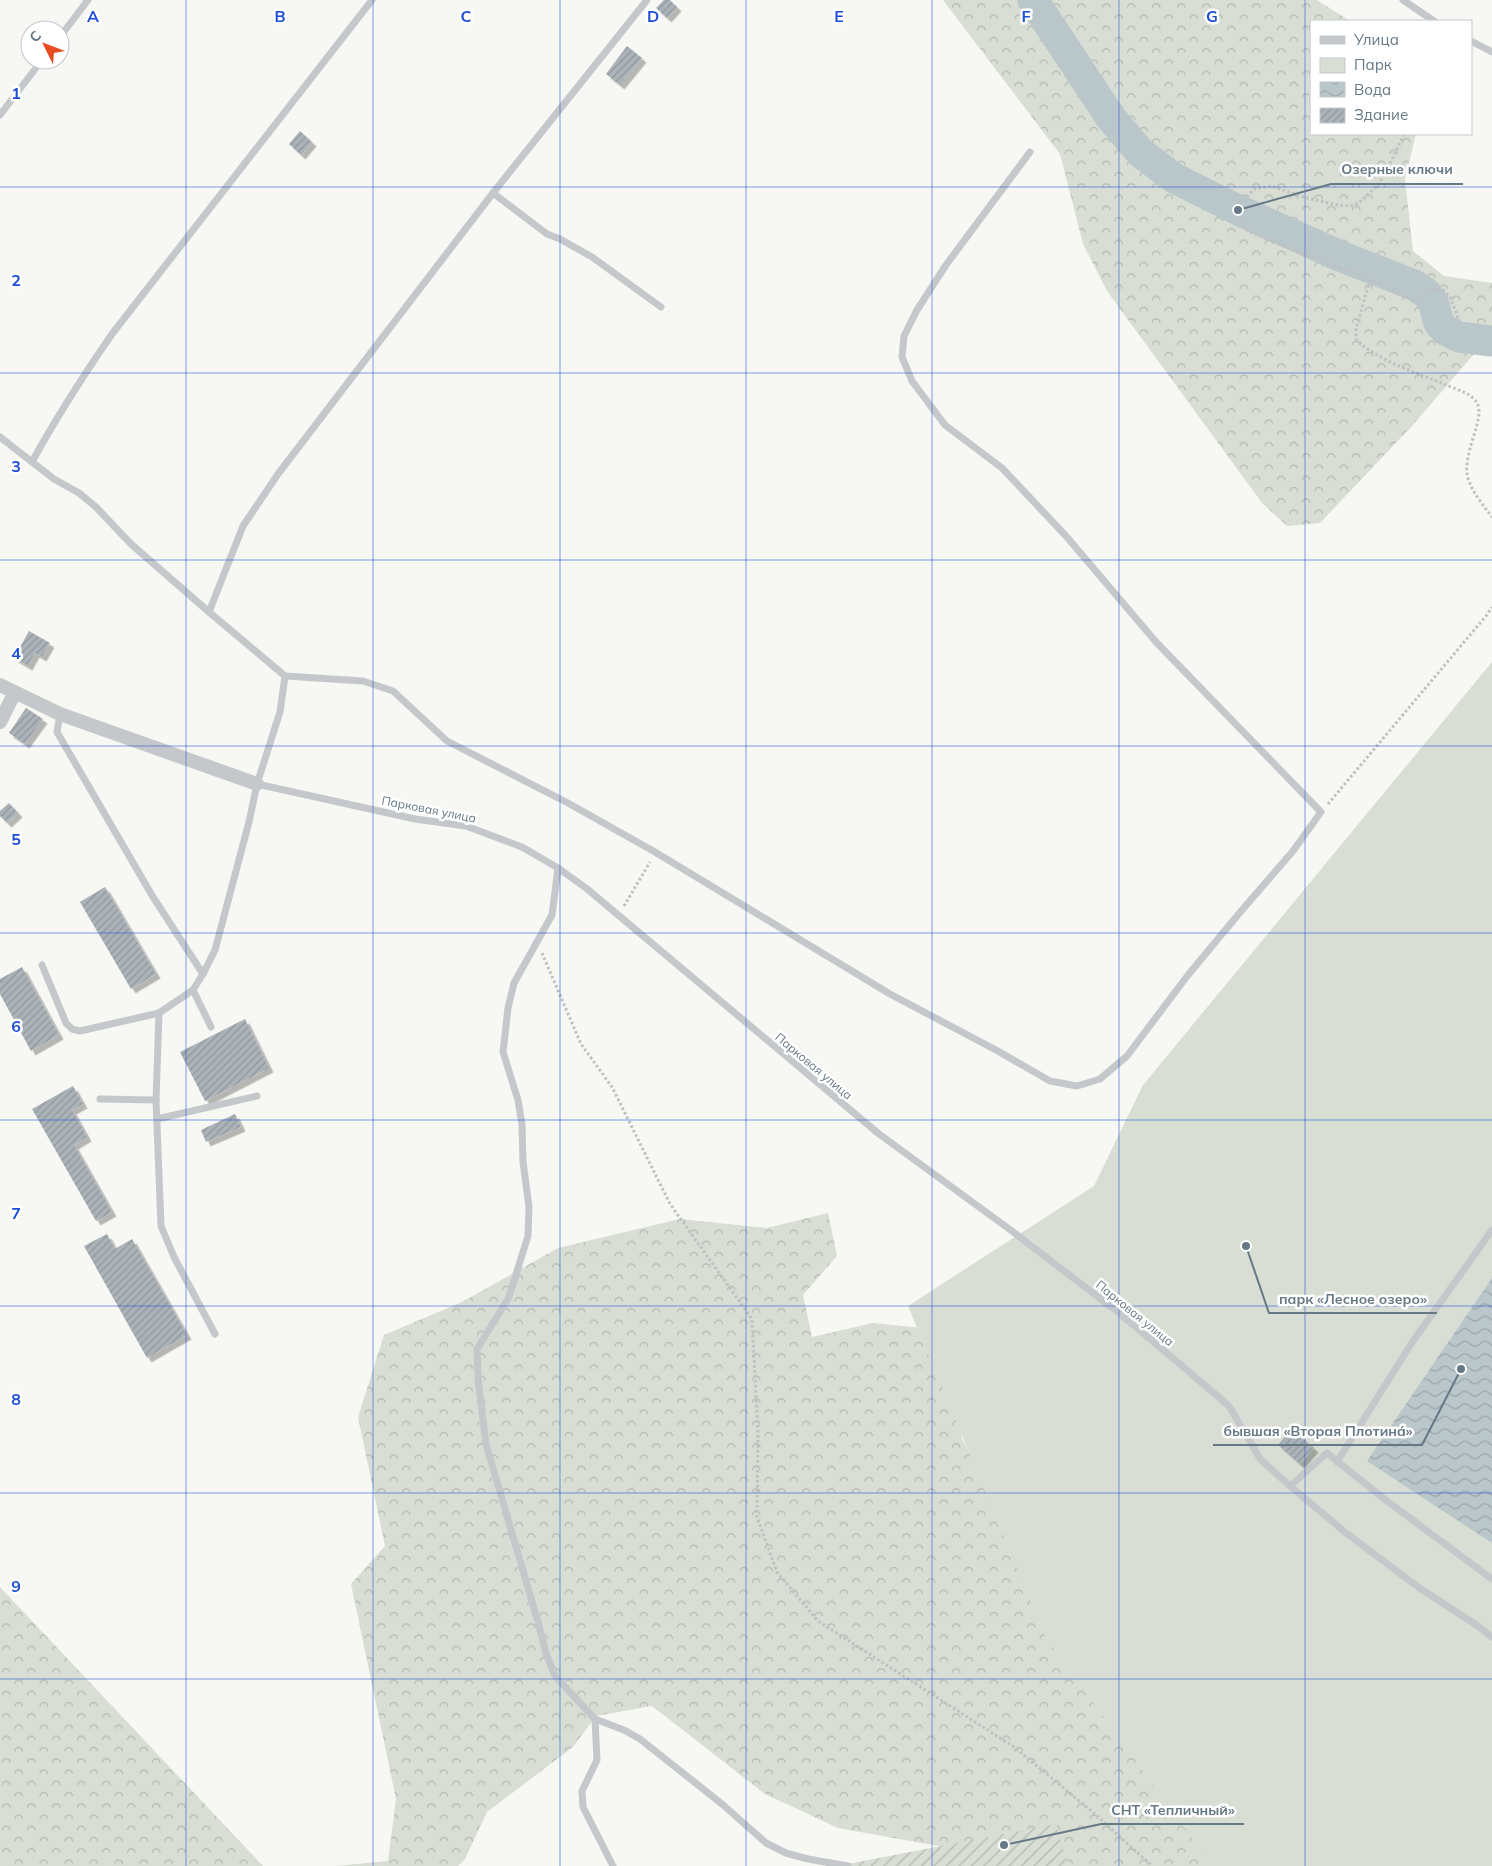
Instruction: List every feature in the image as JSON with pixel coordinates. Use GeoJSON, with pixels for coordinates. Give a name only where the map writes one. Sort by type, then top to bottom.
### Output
{"type":"FeatureCollection","features":[{"type":"Feature","properties":{"kind":"street"},"geometry":{"type":"LineString","coordinates":[[0,685],[14,694],[60,714],[257,784]]}},
{"type":"Feature","properties":{"kind":"street"},"geometry":{"type":"LineString","coordinates":[[0,722],[14,694]]}},
{"type":"Feature","properties":{"kind":"lane"},"geometry":{"type":"LineString","coordinates":[[70,24],[88,0]]}},
{"type":"Feature","properties":{"kind":"lane"},"geometry":{"type":"LineString","coordinates":[[32,462],[54,421],[112,334],[372,0]]}},
{"type":"Feature","properties":{"kind":"lane"},"geometry":{"type":"LineString","coordinates":[[209,612],[244,526],[278,474],[493,193],[647,0]]}},
{"type":"Feature","properties":{"kind":"lane"},"geometry":{"type":"LineString","coordinates":[[1403,0],[1433,20]]}},
{"type":"Feature","properties":{"kind":"lane"},"geometry":{"type":"LineString","coordinates":[[1472,42],[1492,52]]}},
{"type":"Feature","properties":{"kind":"lane"},"geometry":{"type":"LineString","coordinates":[[0,115],[34,70]]}},
{"type":"Feature","properties":{"kind":"lane"},"geometry":{"type":"LineString","coordinates":[[0,437],[54,479],[79,493],[96,507],[131,544],[285,676],[363,681],[392,691],[447,741],[568,803],[655,852],[890,994],[1050,1081],[1077,1086],[1100,1079],[1127,1056],[1188,975],[1294,851],[1321,812],[1156,642],[1066,536],[1002,468],[945,425],[912,381],[902,357],[904,336],[916,310],[946,265],[1030,152]]}},
{"type":"Feature","properties":{"kind":"lane"},"geometry":{"type":"LineString","coordinates":[[493,193],[547,234],[592,257],[661,307]]}},
{"type":"Feature","properties":{"kind":"lane"},"geometry":{"type":"LineString","coordinates":[[42,966],[66,1023],[72,1029],[80,1031],[159,1014],[193,990],[204,974],[215,950],[249,822],[257,784],[280,712],[285,676]]}},
{"type":"Feature","properties":{"kind":"lane"},"geometry":{"type":"LineString","coordinates":[[60,714],[57,732],[153,897],[204,974]]}},
{"type":"Feature","properties":{"kind":"lane","name":"Парковая улица"},"geometry":{"type":"LineString","coordinates":[[257,784],[415,819],[466,826],[522,847],[558,868],[586,888],[879,1134],[1012,1231],[1119,1313],[1229,1406],[1261,1460],[1290,1486],[1346,1533],[1418,1587],[1492,1637]]}},
{"type":"Feature","properties":{"kind":"lane"},"geometry":{"type":"LineString","coordinates":[[558,868],[552,915],[514,983],[508,1008],[503,1052],[518,1100],[522,1125],[523,1162],[529,1207],[528,1236],[509,1297],[477,1349],[478,1379],[486,1444],[546,1653],[555,1676],[595,1719],[624,1730],[640,1739],[722,1804],[766,1843],[786,1853],[848,1866]]}},
{"type":"Feature","properties":{"kind":"lane"},"geometry":{"type":"LineString","coordinates":[[193,990],[211,1027]]}},
{"type":"Feature","properties":{"kind":"lane"},"geometry":{"type":"LineString","coordinates":[[159,1014],[156,1100],[162,1226],[174,1257],[215,1334]]}},
{"type":"Feature","properties":{"kind":"lane"},"geometry":{"type":"LineString","coordinates":[[157,1119],[257,1096]]}},
{"type":"Feature","properties":{"kind":"lane"},"geometry":{"type":"LineString","coordinates":[[100,1098],[156,1100]]}},
{"type":"Feature","properties":{"kind":"lane"},"geometry":{"type":"LineString","coordinates":[[1338,1462],[1411,1344],[1492,1230]]}},
{"type":"Feature","properties":{"kind":"lane"},"geometry":{"type":"LineString","coordinates":[[1290,1486],[1327,1453],[1492,1579]]}},
{"type":"Feature","properties":{"kind":"lane"},"geometry":{"type":"LineString","coordinates":[[595,1719],[597,1760],[582,1791],[584,1807],[613,1866]]}},
{"type":"Feature","properties":{"kind":"path"},"geometry":{"type":"LineString","coordinates":[[1404,135],[1378,185],[1359,203],[1350,206],[1338,205],[1307,198],[1271,186],[1254,189],[1241,203],[1238,210],[1240,220],[1248,231],[1289,249],[1370,279],[1408,300],[1418,299],[1426,292],[1434,289],[1443,290],[1450,297],[1459,320]]}},
{"type":"Feature","properties":{"kind":"path"},"geometry":{"type":"LineString","coordinates":[[1370,279],[1356,329],[1356,340],[1363,347],[1404,368],[1468,395],[1477,403],[1480,413],[1466,467],[1468,478],[1478,498],[1492,517]]}},
{"type":"Feature","properties":{"kind":"path"},"geometry":{"type":"LineString","coordinates":[[1321,812],[1492,607]]}},
{"type":"Feature","properties":{"kind":"path"},"geometry":{"type":"LineString","coordinates":[[619,916],[655,852]]}},
{"type":"Feature","properties":{"kind":"path"},"geometry":{"type":"LineString","coordinates":[[538,943],[581,1044],[612,1087],[670,1204],[752,1319],[758,1432],[757,1517],[776,1572],[818,1621],[1014,1747],[1095,1814],[1152,1866]]}},
{"type":"Feature","properties":{"kind":"green space"},"geometry":{"type":"Polygon","coordinates":[[[943,0],[1317,0],[1348,20],[1310,20],[1310,135],[1416,135],[1405,179],[1413,251],[1444,276],[1492,283],[1492,333],[1412,426],[1320,523],[1287,526],[1262,503],[1107,291],[1083,244],[1060,154],[943,0]]]}},
{"type":"Feature","properties":{"kind":"green space"},"geometry":{"type":"Polygon","coordinates":[[[1492,662],[1492,1866],[1212,1866],[1046,1638],[908,1306],[1094,1186],[1143,1085],[1492,662]]]}},
{"type":"Feature","properties":{"kind":"green space"},"geometry":{"type":"Polygon","coordinates":[[[828,1213],[837,1256],[803,1295],[812,1337],[873,1323],[960,1332],[995,1398],[961,1437],[1031,1570],[1492,1866],[1020,1866],[1005,1858],[838,1828],[765,1794],[652,1706],[596,1716],[573,1747],[487,1812],[465,1859],[458,1866],[335,1866],[388,1861],[396,1799],[351,1584],[385,1546],[358,1417],[384,1335],[462,1302],[558,1248],[680,1219],[767,1228],[828,1213]]]}},
{"type":"Feature","properties":{"kind":"green space"},"geometry":{"type":"Polygon","coordinates":[[[0,1587],[263,1866],[0,1866],[0,1587]]]}},
{"type":"Feature","properties":{"kind":"green space"},"geometry":{"type":"Polygon","coordinates":[[[1056,1824],[1068,1866],[837,1866],[1056,1824]]]}},
{"type":"Feature","properties":{"kind":"water"},"geometry":{"type":"Polygon","coordinates":[[[1492,1278],[1492,1543],[1367,1461],[1492,1278]]]}},
{"type":"Feature","properties":{"kind":"building"},"geometry":{"type":"Polygon","coordinates":[[[664,0],[670,0],[677,7],[667,18],[656,8],[664,0]]]}},
{"type":"Feature","properties":{"kind":"building"},"geometry":{"type":"Polygon","coordinates":[[[627,46],[642,58],[620,85],[606,74],[627,46]]]}},
{"type":"Feature","properties":{"kind":"building"},"geometry":{"type":"Polygon","coordinates":[[[300,131],[312,142],[301,155],[289,144],[300,131]]]}},
{"type":"Feature","properties":{"kind":"building"},"geometry":{"type":"Polygon","coordinates":[[[29,631],[50,643],[42,657],[35,653],[28,666],[14,658],[29,631]]]}},
{"type":"Feature","properties":{"kind":"building"},"geometry":{"type":"Polygon","coordinates":[[[26,708],[43,719],[25,744],[9,733],[26,708]]]}},
{"type":"Feature","properties":{"kind":"building"},"geometry":{"type":"Polygon","coordinates":[[[9,803],[18,813],[7,823],[0,816],[0,811],[9,803]]]}},
{"type":"Feature","properties":{"kind":"building"},"geometry":{"type":"Polygon","coordinates":[[[105,887],[156,974],[131,989],[80,902],[105,887]]]}},
{"type":"Feature","properties":{"kind":"building"},"geometry":{"type":"Polygon","coordinates":[[[22,967],[59,1035],[31,1051],[0,994],[0,979],[22,967]]]}},
{"type":"Feature","properties":{"kind":"building"},"geometry":{"type":"Polygon","coordinates":[[[245,1019],[269,1068],[205,1101],[180,1052],[245,1019]]]}},
{"type":"Feature","properties":{"kind":"building"},"geometry":{"type":"Polygon","coordinates":[[[73,1086],[83,1104],[72,1110],[87,1137],[74,1145],[112,1212],[96,1221],[32,1109],[73,1086]]]}},
{"type":"Feature","properties":{"kind":"building"},"geometry":{"type":"Polygon","coordinates":[[[235,1114],[241,1127],[206,1142],[201,1130],[235,1114]]]}},
{"type":"Feature","properties":{"kind":"building"},"geometry":{"type":"Polygon","coordinates":[[[107,1234],[115,1249],[132,1239],[187,1335],[147,1358],[84,1246],[107,1234]]]}},
{"type":"Feature","properties":{"kind":"building"},"geometry":{"type":"Polygon","coordinates":[[[1292,1429],[1314,1448],[1300,1464],[1278,1445],[1292,1429]]]}},
{"type":"Feature","properties":{"kind":"waterway"},"geometry":{"type":"LineString","coordinates":[[1033,0],[1111,118],[1141,153],[1174,178],[1238,210],[1340,256],[1414,285],[1426,293],[1433,302],[1439,323],[1445,330],[1459,337],[1492,341]]}},
{"type":"Feature","properties":{"kind":"place","name":"Озерные ключи"},"geometry":{"type":"Point","coordinates":[1238,210]}},
{"type":"Feature","properties":{"kind":"place","name":"парк «Лесное озеро»"},"geometry":{"type":"Point","coordinates":[1246,1246]}},
{"type":"Feature","properties":{"kind":"place","name":"бывшая «Вторая Плотинá»"},"geometry":{"type":"Point","coordinates":[1461,1369]}},
{"type":"Feature","properties":{"kind":"place","name":"СНТ «Тепличный»"},"geometry":{"type":"Point","coordinates":[1004,1845]}}]}
